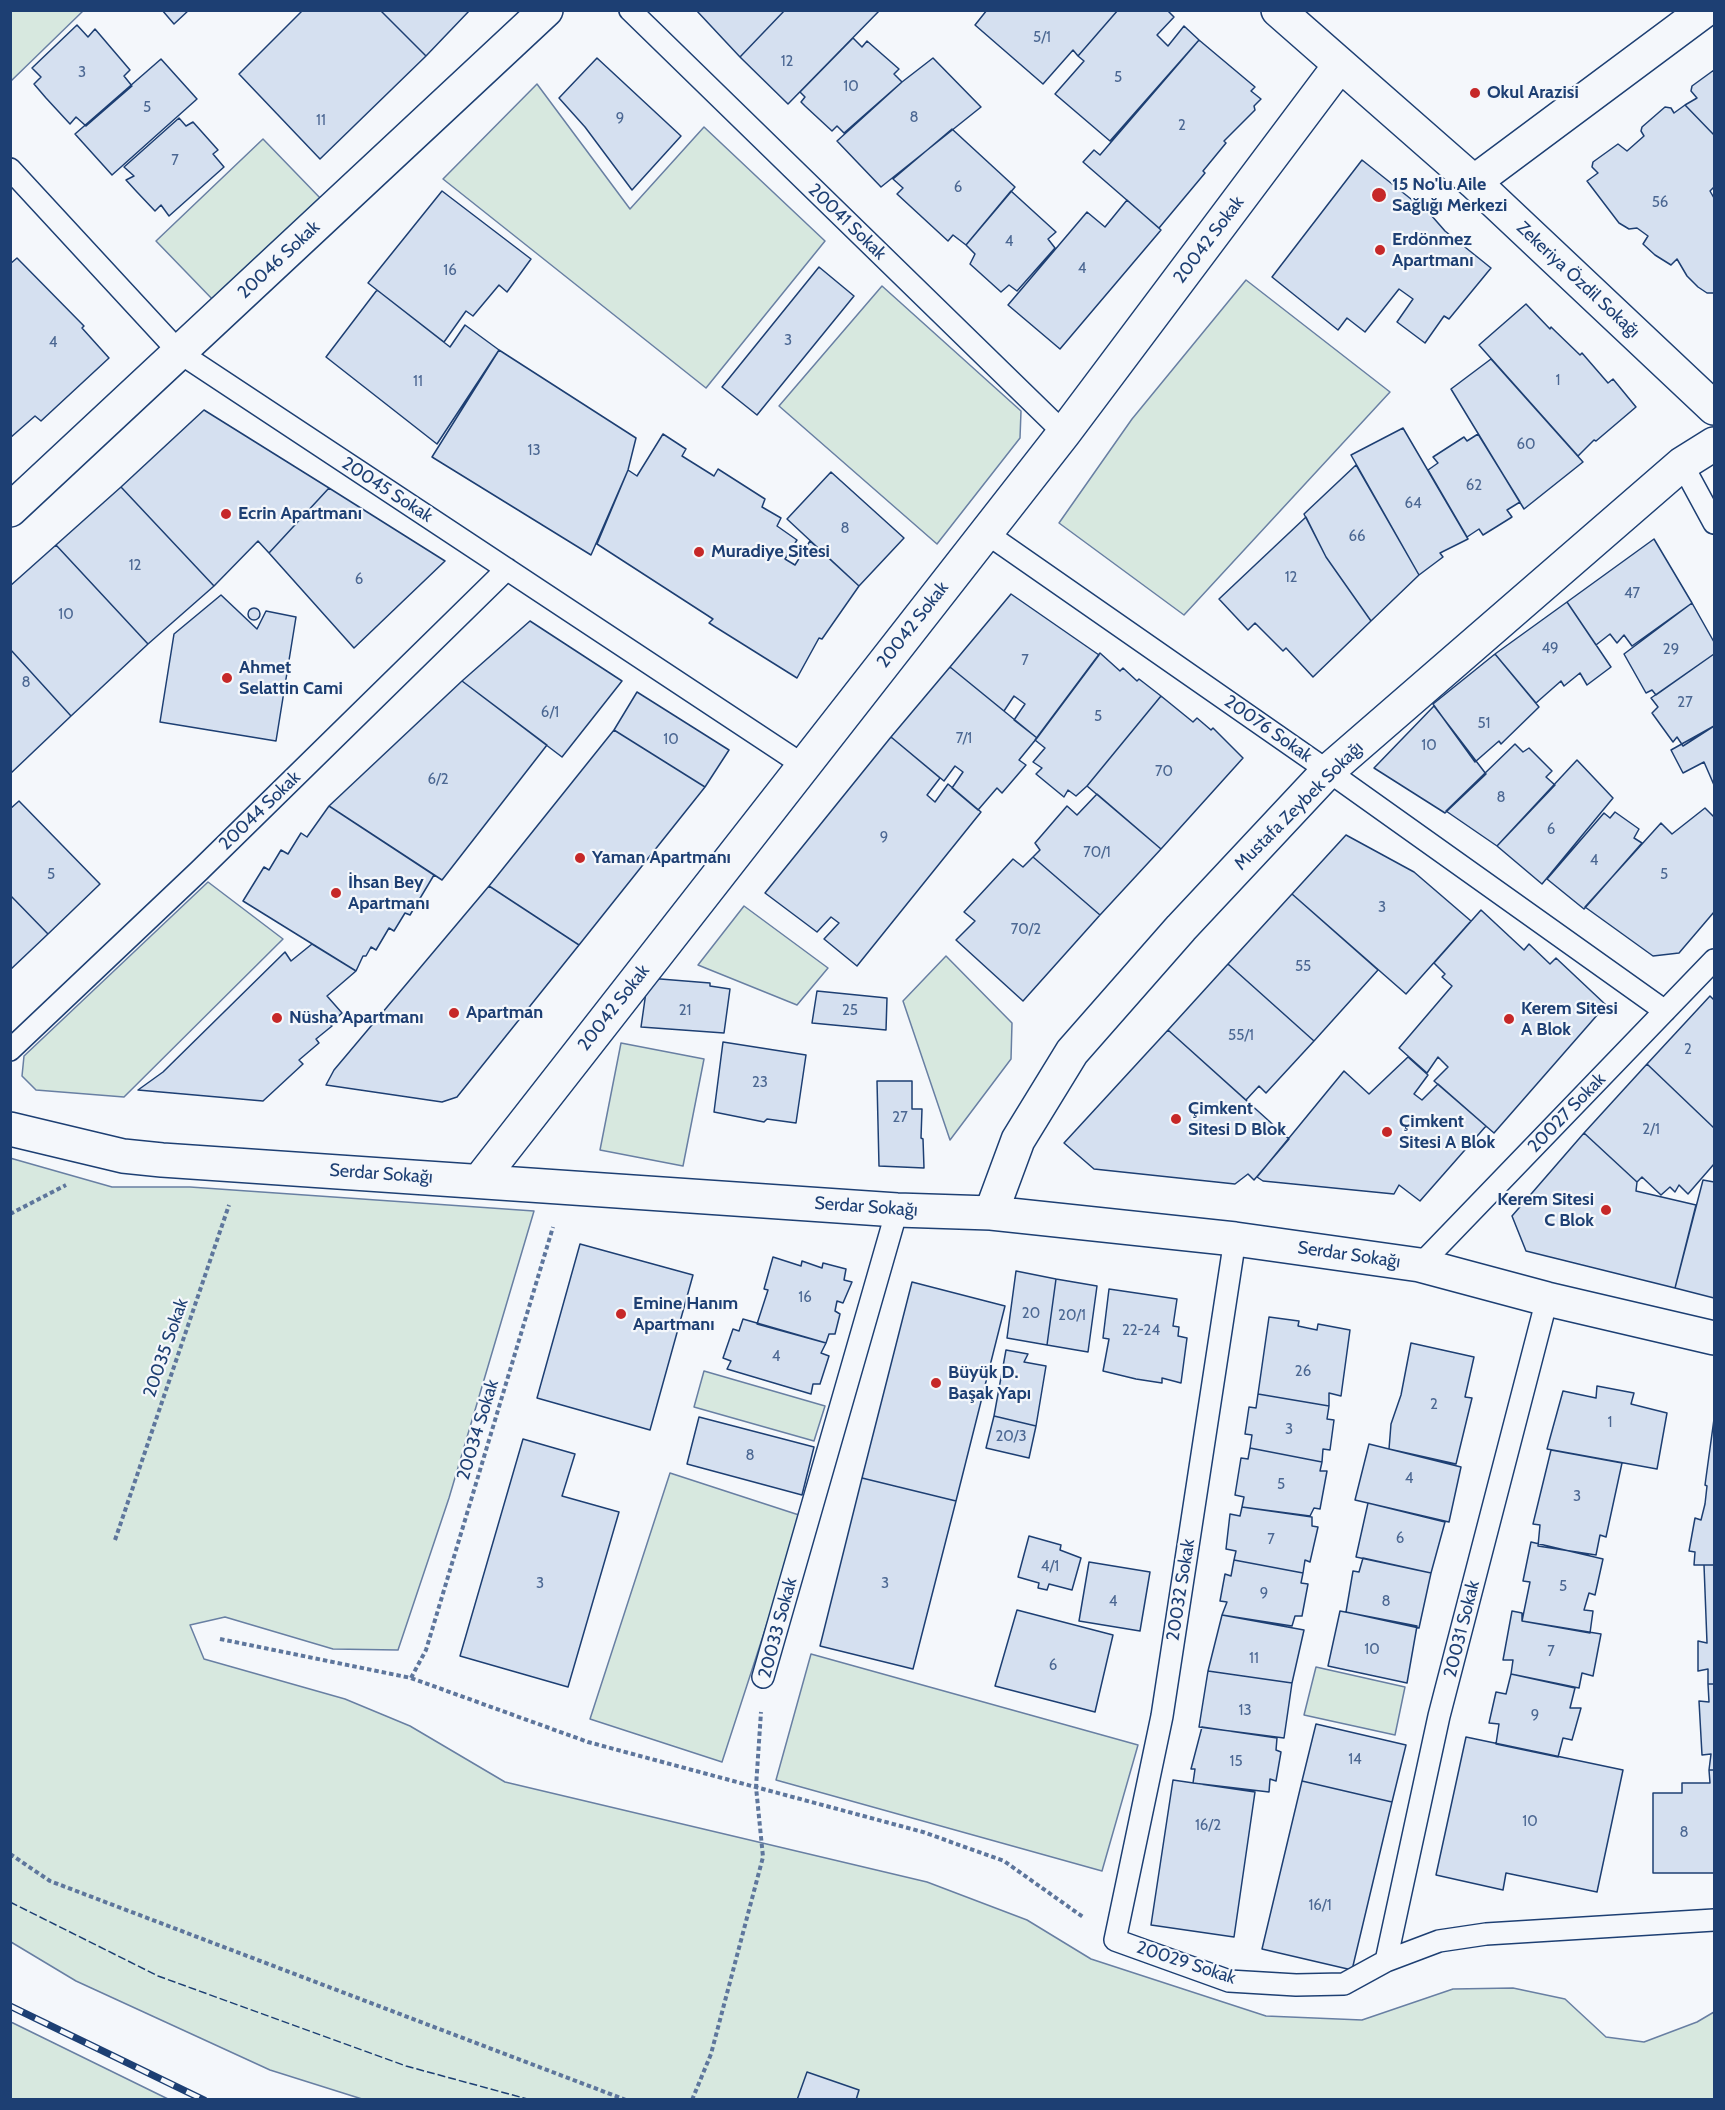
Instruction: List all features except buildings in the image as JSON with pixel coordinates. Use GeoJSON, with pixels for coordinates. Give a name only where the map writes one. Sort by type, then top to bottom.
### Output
{"type":"FeatureCollection","features":[{"type":"Feature","properties":{"kind":"street","name":"20046 Sokak"},"geometry":{"type":"LineString","coordinates":[[10,510],[546,10]]}},
{"type":"Feature","properties":{"kind":"street","name":"Zekeriya Özdil Sokağı"},"geometry":{"type":"LineString","coordinates":[[1278,10],[1474,182],[1714,408]]}},
{"type":"Feature","properties":{"kind":"street"},"geometry":{"type":"LineString","coordinates":[[1474,182],[1705,10]]}},
{"type":"Feature","properties":{"kind":"street","name":"20042 Sokak"},"geometry":{"type":"LineString","coordinates":[[480,1180],[1064,433],[1340,65]]}},
{"type":"Feature","properties":{"kind":"street","name":"Mustafa Zeybek Sokağı"},"geometry":{"type":"LineString","coordinates":[[991,1213],[1018,1140],[1072,1052],[1181,928],[1328,771],[1682,464],[1714,444]]}},
{"type":"Feature","properties":{"kind":"street","name":"Serdar Sokağı"},"geometry":{"type":"LineString","coordinates":[[10,1129],[123,1156],[897,1210],[991,1213],[1235,1239],[1420,1265],[1547,1299],[1714,1338]]}},
{"type":"Feature","properties":{"kind":"lane","name":"20041 Sokak"},"geometry":{"type":"LineString","coordinates":[[630,10],[1064,433]]}},
{"type":"Feature","properties":{"kind":"lane","name":"20045 Sokak"},"geometry":{"type":"LineString","coordinates":[[10,169],[180,353],[803,765]]}},
{"type":"Feature","properties":{"kind":"lane"},"geometry":{"type":"LineString","coordinates":[[1682,464],[1714,523]]}},
{"type":"Feature","properties":{"kind":"lane","name":"20076 Sokak"},"geometry":{"type":"LineString","coordinates":[[986,532],[1328,771],[1665,1011]]}},
{"type":"Feature","properties":{"kind":"lane","name":"20044 Sokak"},"geometry":{"type":"LineString","coordinates":[[10,1050],[200,871],[507,569]]}},
{"type":"Feature","properties":{"kind":"lane","name":"20027 Sokak"},"geometry":{"type":"LineString","coordinates":[[1420,1265],[1714,960]]}},
{"type":"Feature","properties":{"kind":"lane","name":"20033 Sokak"},"geometry":{"type":"LineString","coordinates":[[763,1677],[897,1210]]}},
{"type":"Feature","properties":{"kind":"lane","name":"20032 Sokak"},"geometry":{"type":"LineString","coordinates":[[1116,1940],[1162,1716],[1235,1239]]}},
{"type":"Feature","properties":{"kind":"lane","name":"20031 Sokak"},"geometry":{"type":"LineString","coordinates":[[1386,1960],[1439,1716],[1547,1299]]}},
{"type":"Feature","properties":{"kind":"lane","name":"20029 Sokak"},"geometry":{"type":"LineString","coordinates":[[1116,1940],[1230,1981],[1296,1985],[1344,1984],[1386,1960],[1439,1941],[1486,1934],[1714,1920]]}},
{"type":"Feature","properties":{"kind":"path","name":"20035 Sokak"},"geometry":{"type":"LineString","coordinates":[[115,1540],[242,1165]]}},
{"type":"Feature","properties":{"kind":"path","name":"20034 Sokak"},"geometry":{"type":"LineString","coordinates":[[411,1678],[426,1650],[565,1186]]}},
{"type":"Feature","properties":{"kind":"path","name":"20029 Sokak"},"geometry":{"type":"LineString","coordinates":[[220,1639],[411,1678],[588,1742],[923,1832],[1004,1861],[1116,1940]]}},
{"type":"Feature","properties":{"kind":"path","name":"20033 Sokak"},"geometry":{"type":"LineString","coordinates":[[692,2100],[711,2054],[763,1857],[756,1787],[763,1677]]}},
{"type":"Feature","properties":{"kind":"path"},"geometry":{"type":"LineString","coordinates":[[10,1854],[50,1881],[626,2100]]}},
{"type":"Feature","properties":{"kind":"shaded area"},"geometry":{"type":"Polygon","coordinates":[[[11,10],[83,10],[83,11],[11,81],[11,10]]]}},
{"type":"Feature","properties":{"kind":"shaded area"},"geometry":{"type":"Polygon","coordinates":[[[537,84],[630,209],[704,127],[825,241],[706,388],[443,179],[537,84]]]}},
{"type":"Feature","properties":{"kind":"shaded area"},"geometry":{"type":"Polygon","coordinates":[[[263,139],[323,201],[216,303],[156,241],[263,139]]]}},
{"type":"Feature","properties":{"kind":"shaded area"},"geometry":{"type":"Polygon","coordinates":[[[1246,280],[1390,392],[1184,615],[1059,523],[1132,419],[1246,280]]]}},
{"type":"Feature","properties":{"kind":"shaded area"},"geometry":{"type":"Polygon","coordinates":[[[882,286],[1021,411],[1020,438],[937,544],[779,406],[882,286]]]}},
{"type":"Feature","properties":{"kind":"shaded area"},"geometry":{"type":"Polygon","coordinates":[[[208,882],[283,939],[124,1097],[36,1090],[22,1076],[24,1056],[208,882]]]}},
{"type":"Feature","properties":{"kind":"shaded area"},"geometry":{"type":"Polygon","coordinates":[[[744,906],[828,968],[797,1005],[698,965],[744,906]]]}},
{"type":"Feature","properties":{"kind":"shaded area"},"geometry":{"type":"Polygon","coordinates":[[[946,956],[1012,1023],[1011,1059],[950,1140],[903,1001],[946,956]]]}},
{"type":"Feature","properties":{"kind":"shaded area"},"geometry":{"type":"Polygon","coordinates":[[[621,1043],[704,1059],[683,1166],[600,1150],[621,1043]]]}},
{"type":"Feature","properties":{"kind":"shaded area"},"geometry":{"type":"Polygon","coordinates":[[[10,1158],[112,1187],[190,1187],[534,1211],[449,1498],[398,1650],[333,1649],[225,1617],[190,1625],[204,1659],[345,1699],[410,1726],[505,1782],[927,1882],[1027,1920],[1091,1959],[1266,2016],[1362,2020],[1453,1989],[1513,1988],[1565,1999],[1606,2037],[1644,2042],[1697,2022],[1714,2012],[1714,2099],[362,2099],[270,2070],[76,1981],[11,1942],[10,1158]]]}},
{"type":"Feature","properties":{"kind":"shaded area"},"geometry":{"type":"Polygon","coordinates":[[[704,1371],[825,1406],[814,1441],[694,1407],[704,1371]]]}},
{"type":"Feature","properties":{"kind":"shaded area"},"geometry":{"type":"Polygon","coordinates":[[[670,1473],[802,1516],[722,1762],[590,1719],[670,1473]]]}},
{"type":"Feature","properties":{"kind":"shaded area"},"geometry":{"type":"Polygon","coordinates":[[[811,1654],[1138,1745],[1102,1871],[776,1780],[811,1654]]]}},
{"type":"Feature","properties":{"kind":"shaded area"},"geometry":{"type":"Polygon","coordinates":[[[1316,1667],[1405,1687],[1395,1735],[1304,1715],[1316,1667]]]}},
{"type":"Feature","properties":{"kind":"shaded area"},"geometry":{"type":"Polygon","coordinates":[[[10,2022],[13,2023],[168,2099],[11,2099],[10,2022]]]}},
{"type":"Feature","properties":{"kind":"railway"},"geometry":{"type":"LineString","coordinates":[[10,2006],[204,2100]]}},
{"type":"Feature","properties":{"kind":"fence"},"geometry":{"type":"LineString","coordinates":[[10,1902],[158,1976],[406,2066],[531,2100]]}},
{"type":"Feature","properties":{"kind":"place","name":"Okul Arazisi"},"geometry":{"type":"Point","coordinates":[1475,93]}},
{"type":"Feature","properties":{"kind":"place","name":"15 No'lu Aile Sağlığı Merkezi"},"geometry":{"type":"Point","coordinates":[1379,195]}},
{"type":"Feature","properties":{"kind":"place","name":"Erdönmez Apartmanı"},"geometry":{"type":"Point","coordinates":[1380,250]}},
{"type":"Feature","properties":{"kind":"place","name":"Ecrin Apartmanı"},"geometry":{"type":"Point","coordinates":[226,514]}},
{"type":"Feature","properties":{"kind":"place","name":"Muradiye Sitesi"},"geometry":{"type":"Point","coordinates":[699,552]}},
{"type":"Feature","properties":{"kind":"place","name":"Ahmet Selattin Cami"},"geometry":{"type":"Point","coordinates":[227,678]}},
{"type":"Feature","properties":{"kind":"place","name":"Yaman Apartmanı"},"geometry":{"type":"Point","coordinates":[580,858]}},
{"type":"Feature","properties":{"kind":"place","name":"İhsan Bey Apartmanı"},"geometry":{"type":"Point","coordinates":[336,893]}},
{"type":"Feature","properties":{"kind":"place","name":"Apartman"},"geometry":{"type":"Point","coordinates":[454,1013]}},
{"type":"Feature","properties":{"kind":"place","name":"Nüsha Apartmanı"},"geometry":{"type":"Point","coordinates":[277,1018]}},
{"type":"Feature","properties":{"kind":"place","name":"Kerem Sitesi A Blok"},"geometry":{"type":"Point","coordinates":[1509,1019]}},
{"type":"Feature","properties":{"kind":"place","name":"Çimkent Sitesi D Blok"},"geometry":{"type":"Point","coordinates":[1176,1119]}},
{"type":"Feature","properties":{"kind":"place","name":"Çimkent Sitesi A Blok"},"geometry":{"type":"Point","coordinates":[1387,1132]}},
{"type":"Feature","properties":{"kind":"place","name":"Kerem Sitesi C Blok"},"geometry":{"type":"Point","coordinates":[1606,1210]}},
{"type":"Feature","properties":{"kind":"place","name":"Emine Hanım Apartmanı"},"geometry":{"type":"Point","coordinates":[621,1314]}},
{"type":"Feature","properties":{"kind":"place","name":"Büyük D. Başak Yapı"},"geometry":{"type":"Point","coordinates":[936,1383]}}]}
